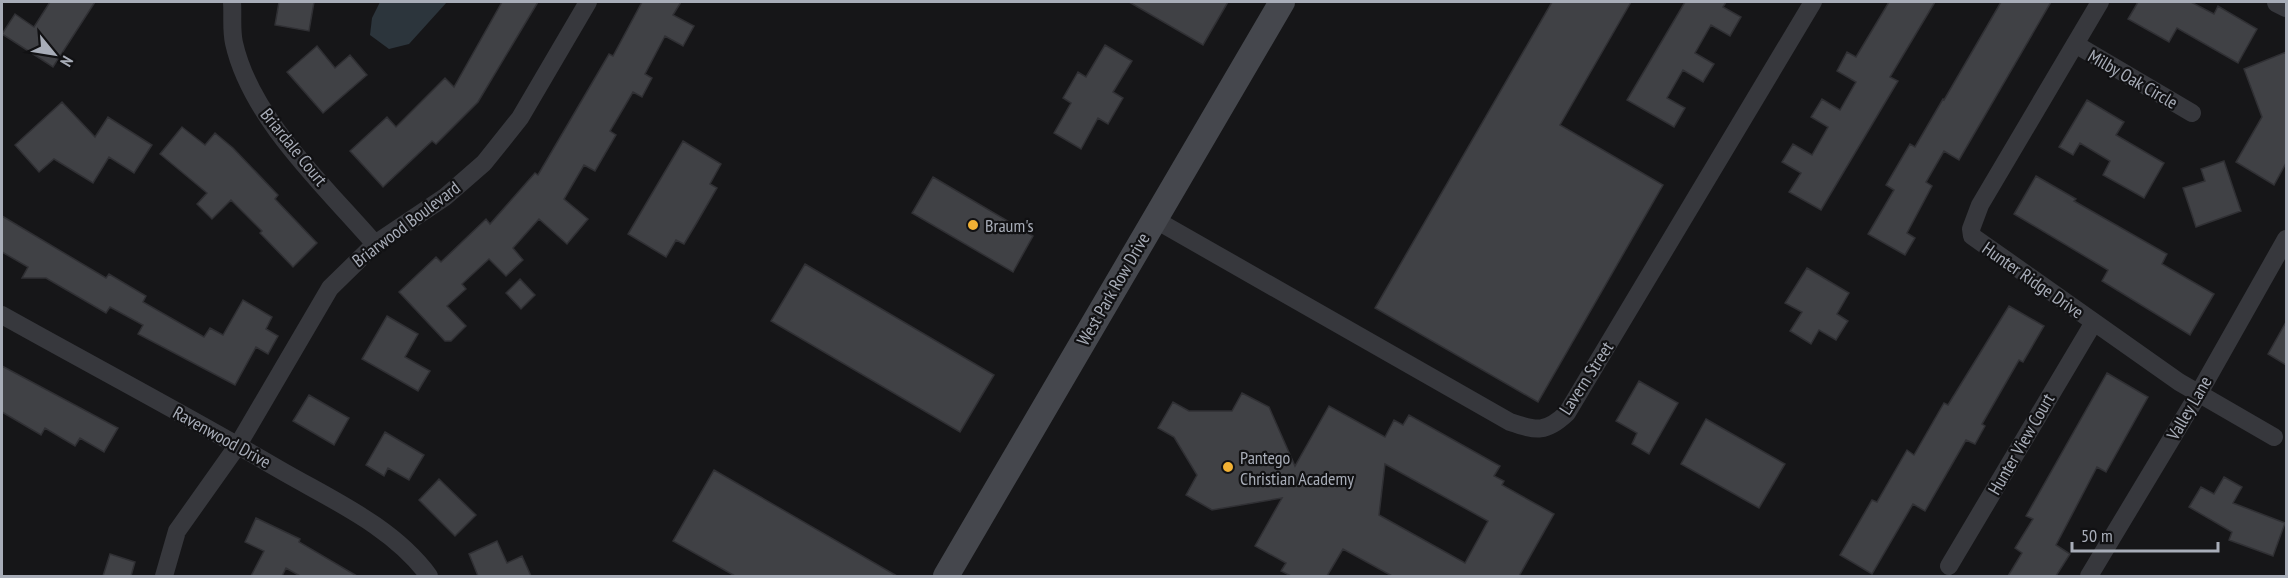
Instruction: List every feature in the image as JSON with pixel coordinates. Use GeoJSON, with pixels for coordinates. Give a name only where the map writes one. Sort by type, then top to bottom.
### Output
{"type":"FeatureCollection","features":[{"type":"Feature","properties":{"kind":"main road","name":"West Park Row Drive"},"geometry":{"type":"LineString","coordinates":[[946,576],[1282,2]]}},
{"type":"Feature","properties":{"kind":"street","name":"Briardale Court"},"geometry":{"type":"LineString","coordinates":[[232,2],[233,41],[246,82],[266,117],[375,244]]}},
{"type":"Feature","properties":{"kind":"street","name":"Briarwood Boulevard"},"geometry":{"type":"LineString","coordinates":[[164,576],[177,531],[238,445],[330,288],[375,244],[445,197],[484,163],[520,118],[588,2]]}},
{"type":"Feature","properties":{"kind":"street","name":"Lavern Street"},"geometry":{"type":"LineString","coordinates":[[1154,219],[1510,422],[1531,429],[1552,427],[1567,413],[1813,2]]}},
{"type":"Feature","properties":{"kind":"street","name":"Hunter Ridge Drive"},"geometry":{"type":"LineString","coordinates":[[2100,2],[1980,205],[1971,229],[1972,236],[2199,393],[2274,437]]}},
{"type":"Feature","properties":{"kind":"street"},"geometry":{"type":"LineString","coordinates":[[2278,2],[2286,6]]}},
{"type":"Feature","properties":{"kind":"street","name":"Milby Oak Circle"},"geometry":{"type":"LineString","coordinates":[[2075,44],[2192,113]]}},
{"type":"Feature","properties":{"kind":"street","name":"Valley Lane"},"geometry":{"type":"LineString","coordinates":[[2089,576],[2199,393],[2286,239]]}},
{"type":"Feature","properties":{"kind":"street","name":"Ravenwood Drive"},"geometry":{"type":"LineString","coordinates":[[2,315],[238,445],[376,525],[414,555],[429,576]]}},
{"type":"Feature","properties":{"kind":"street","name":"Hunter View Court"},"geometry":{"type":"LineString","coordinates":[[1949,566],[2094,322]]}},
{"type":"Feature","properties":{"kind":"shaded area"},"geometry":{"type":"Polygon","coordinates":[[[380,2],[447,2],[409,44],[389,49],[370,35],[372,18],[380,2]]]}},
{"type":"Feature","properties":{"kind":"building"},"geometry":{"type":"Polygon","coordinates":[[[50,2],[95,2],[53,67],[2,34],[15,14],[34,27],[50,2]]]}},
{"type":"Feature","properties":{"kind":"building"},"geometry":{"type":"Polygon","coordinates":[[[279,2],[314,2],[309,31],[275,25],[279,2]]]}},
{"type":"Feature","properties":{"kind":"building"},"geometry":{"type":"Polygon","coordinates":[[[502,2],[538,2],[478,102],[436,144],[432,141],[383,187],[350,151],[387,117],[396,127],[445,78],[454,87],[502,2]]]}},
{"type":"Feature","properties":{"kind":"building"},"geometry":{"type":"Polygon","coordinates":[[[642,2],[681,2],[673,15],[694,26],[683,46],[665,36],[645,74],[652,78],[642,97],[633,92],[610,131],[616,135],[595,171],[584,165],[564,199],[588,219],[567,244],[539,219],[513,248],[523,260],[506,276],[489,259],[462,284],[466,289],[447,306],[466,326],[451,341],[445,341],[399,292],[436,257],[441,262],[486,219],[490,224],[535,173],[538,175],[609,54],[613,56],[642,2]]]}},
{"type":"Feature","properties":{"kind":"building"},"geometry":{"type":"Polygon","coordinates":[[[1129,2],[1228,2],[1203,45],[1129,2]]]}},
{"type":"Feature","properties":{"kind":"building"},"geometry":{"type":"Polygon","coordinates":[[[1552,2],[1631,2],[1560,125],[1663,185],[1538,402],[1375,308],[1552,2]]]}},
{"type":"Feature","properties":{"kind":"building"},"geometry":{"type":"Polygon","coordinates":[[[1685,2],[1726,2],[1723,7],[1741,17],[1730,36],[1711,25],[1695,53],[1714,64],[1703,82],[1683,70],[1667,98],[1685,108],[1674,127],[1627,100],[1685,2]]]}},
{"type":"Feature","properties":{"kind":"building"},"geometry":{"type":"Polygon","coordinates":[[[1889,2],[1935,2],[1890,77],[1898,81],[1821,210],[1789,192],[1801,173],[1782,162],[1793,144],[1812,155],[1828,127],[1811,117],[1822,99],[1840,110],[1856,82],[1837,71],[1847,52],[1856,57],[1889,2]]]}},
{"type":"Feature","properties":{"kind":"building"},"geometry":{"type":"Polygon","coordinates":[[[2001,2],[2051,2],[1959,160],[1944,151],[1926,182],[1932,186],[1907,233],[1915,238],[1905,255],[1868,234],[1894,190],[1886,185],[1910,144],[1915,147],[2001,2]]]}},
{"type":"Feature","properties":{"kind":"building"},"geometry":{"type":"Polygon","coordinates":[[[2138,2],[2191,2],[2214,14],[2218,6],[2257,29],[2238,63],[2177,28],[2169,42],[2128,19],[2138,2]]]}},
{"type":"Feature","properties":{"kind":"building"},"geometry":{"type":"Polygon","coordinates":[[[1105,45],[1132,61],[1113,92],[1123,98],[1108,124],[1098,118],[1081,149],[1054,133],[1071,103],[1063,98],[1078,72],[1086,77],[1105,45]]]}},
{"type":"Feature","properties":{"kind":"building"},"geometry":{"type":"Polygon","coordinates":[[[317,46],[335,68],[350,55],[367,75],[323,113],[287,72],[317,46]]]}},
{"type":"Feature","properties":{"kind":"building"},"geometry":{"type":"Polygon","coordinates":[[[2286,52],[2286,163],[2274,185],[2236,162],[2262,117],[2244,69],[2286,52]]]}},
{"type":"Feature","properties":{"kind":"building"},"geometry":{"type":"Polygon","coordinates":[[[2087,100],[2124,122],[2116,135],[2164,163],[2144,198],[2103,175],[2110,161],[2080,143],[2073,155],[2059,147],[2087,100]]]}},
{"type":"Feature","properties":{"kind":"building"},"geometry":{"type":"Polygon","coordinates":[[[62,102],[95,137],[108,117],[152,145],[134,173],[109,157],[93,183],[54,159],[39,172],[15,145],[62,102]]]}},
{"type":"Feature","properties":{"kind":"building"},"geometry":{"type":"Polygon","coordinates":[[[182,127],[205,145],[215,133],[233,148],[278,195],[275,199],[317,243],[293,267],[231,200],[212,219],[197,204],[207,193],[160,154],[182,127]]]}},
{"type":"Feature","properties":{"kind":"building"},"geometry":{"type":"Polygon","coordinates":[[[683,141],[721,164],[710,184],[717,188],[696,224],[684,244],[676,240],[666,257],[628,234],[683,141]]]}},
{"type":"Feature","properties":{"kind":"building"},"geometry":{"type":"Polygon","coordinates":[[[2224,161],[2241,211],[2196,227],[2183,188],[2205,181],[2201,169],[2224,161]]]}},
{"type":"Feature","properties":{"kind":"building"},"geometry":{"type":"Polygon","coordinates":[[[2036,176],[2076,199],[2074,201],[2167,254],[2162,264],[2214,294],[2190,335],[2102,281],[2108,270],[2014,214],[2036,176]]]}},
{"type":"Feature","properties":{"kind":"building","name":"Braum's"},"geometry":{"type":"Polygon","coordinates":[[[933,177],[1033,236],[1013,272],[912,213],[933,177]]]}},
{"type":"Feature","properties":{"kind":"building"},"geometry":{"type":"Polygon","coordinates":[[[2,216],[106,278],[109,274],[146,296],[143,302],[204,337],[210,328],[223,335],[243,300],[272,317],[266,329],[278,336],[268,354],[256,347],[235,385],[138,334],[143,325],[110,307],[106,313],[46,278],[22,278],[28,267],[2,252],[2,216]]]}},
{"type":"Feature","properties":{"kind":"building"},"geometry":{"type":"Polygon","coordinates":[[[805,264],[994,375],[960,432],[771,321],[805,264]]]}},
{"type":"Feature","properties":{"kind":"building"},"geometry":{"type":"Polygon","coordinates":[[[1807,268],[1849,293],[1837,314],[1848,321],[1836,340],[1819,330],[1811,344],[1790,331],[1802,312],[1785,303],[1807,268]]]}},
{"type":"Feature","properties":{"kind":"building"},"geometry":{"type":"Polygon","coordinates":[[[520,279],[535,295],[521,309],[506,293],[520,279]]]}},
{"type":"Feature","properties":{"kind":"building"},"geometry":{"type":"Polygon","coordinates":[[[2009,306],[2044,326],[2023,362],[2019,360],[1982,424],[1985,426],[1975,444],[1966,440],[1925,511],[1913,504],[1872,574],[1840,555],[1872,500],[1877,502],[1907,450],[1914,455],[1944,403],[1948,405],[2009,306]]]}},
{"type":"Feature","properties":{"kind":"building"},"geometry":{"type":"Polygon","coordinates":[[[387,316],[418,334],[405,357],[430,371],[418,391],[362,359],[387,316]]]}},
{"type":"Feature","properties":{"kind":"building"},"geometry":{"type":"Polygon","coordinates":[[[2286,322],[2286,365],[2268,354],[2286,322]]]}},
{"type":"Feature","properties":{"kind":"building"},"geometry":{"type":"Polygon","coordinates":[[[2,366],[118,428],[104,452],[80,438],[75,446],[45,428],[41,435],[2,412],[2,366]]]}},
{"type":"Feature","properties":{"kind":"building"},"geometry":{"type":"Polygon","coordinates":[[[2107,373],[2148,397],[2106,472],[2097,467],[2056,545],[2070,554],[2056,576],[2008,576],[2022,553],[2015,548],[2033,519],[2026,516],[2107,373]]]}},
{"type":"Feature","properties":{"kind":"building"},"geometry":{"type":"Polygon","coordinates":[[[1639,381],[1678,403],[1649,454],[1632,444],[1637,433],[1616,421],[1639,381]]]}},
{"type":"Feature","properties":{"kind":"building"},"geometry":{"type":"Polygon","coordinates":[[[1242,393],[1269,407],[1295,466],[1329,406],[1385,437],[1394,420],[1403,425],[1409,415],[1500,466],[1494,476],[1504,481],[1502,485],[1554,514],[1519,576],[1392,576],[1343,549],[1327,576],[1291,576],[1281,571],[1286,563],[1255,546],[1282,498],[1212,510],[1186,495],[1197,475],[1174,437],[1158,428],[1173,402],[1189,411],[1232,411],[1242,393]],[[1385,464],[1379,515],[1465,563],[1488,521],[1385,464]]]}},
{"type":"Feature","properties":{"kind":"building"},"geometry":{"type":"Polygon","coordinates":[[[309,395],[349,418],[334,445],[293,421],[309,395]]]}},
{"type":"Feature","properties":{"kind":"building"},"geometry":{"type":"Polygon","coordinates":[[[1706,419],[1785,464],[1759,508],[1681,464],[1706,419]]]}},
{"type":"Feature","properties":{"kind":"building"},"geometry":{"type":"Polygon","coordinates":[[[385,432],[424,455],[409,480],[388,468],[384,476],[366,465],[385,432]]]}},
{"type":"Feature","properties":{"kind":"building"},"geometry":{"type":"Polygon","coordinates":[[[714,470],[897,576],[735,576],[673,541],[714,470]]]}},
{"type":"Feature","properties":{"kind":"building"},"geometry":{"type":"Polygon","coordinates":[[[2224,477],[2242,487],[2233,503],[2285,523],[2273,556],[2229,540],[2232,532],[2189,507],[2201,487],[2214,494],[2224,477]]]}},
{"type":"Feature","properties":{"kind":"building"},"geometry":{"type":"Polygon","coordinates":[[[439,479],[476,515],[455,536],[419,500],[439,479]]]}},
{"type":"Feature","properties":{"kind":"building"},"geometry":{"type":"Polygon","coordinates":[[[256,518],[300,539],[299,542],[357,576],[300,576],[286,568],[282,576],[251,576],[264,551],[245,542],[256,518]]]}},
{"type":"Feature","properties":{"kind":"building"},"geometry":{"type":"Polygon","coordinates":[[[497,541],[507,563],[522,556],[531,576],[478,576],[469,554],[497,541]]]}},
{"type":"Feature","properties":{"kind":"building"},"geometry":{"type":"Polygon","coordinates":[[[110,554],[135,562],[131,576],[103,576],[110,554]]]}},
{"type":"Feature","properties":{"kind":"place","name":"Braum's"},"geometry":{"type":"Point","coordinates":[973,225]}},
{"type":"Feature","properties":{"kind":"place","name":"Pantego Christian Academy"},"geometry":{"type":"Point","coordinates":[1228,467]}}]}
